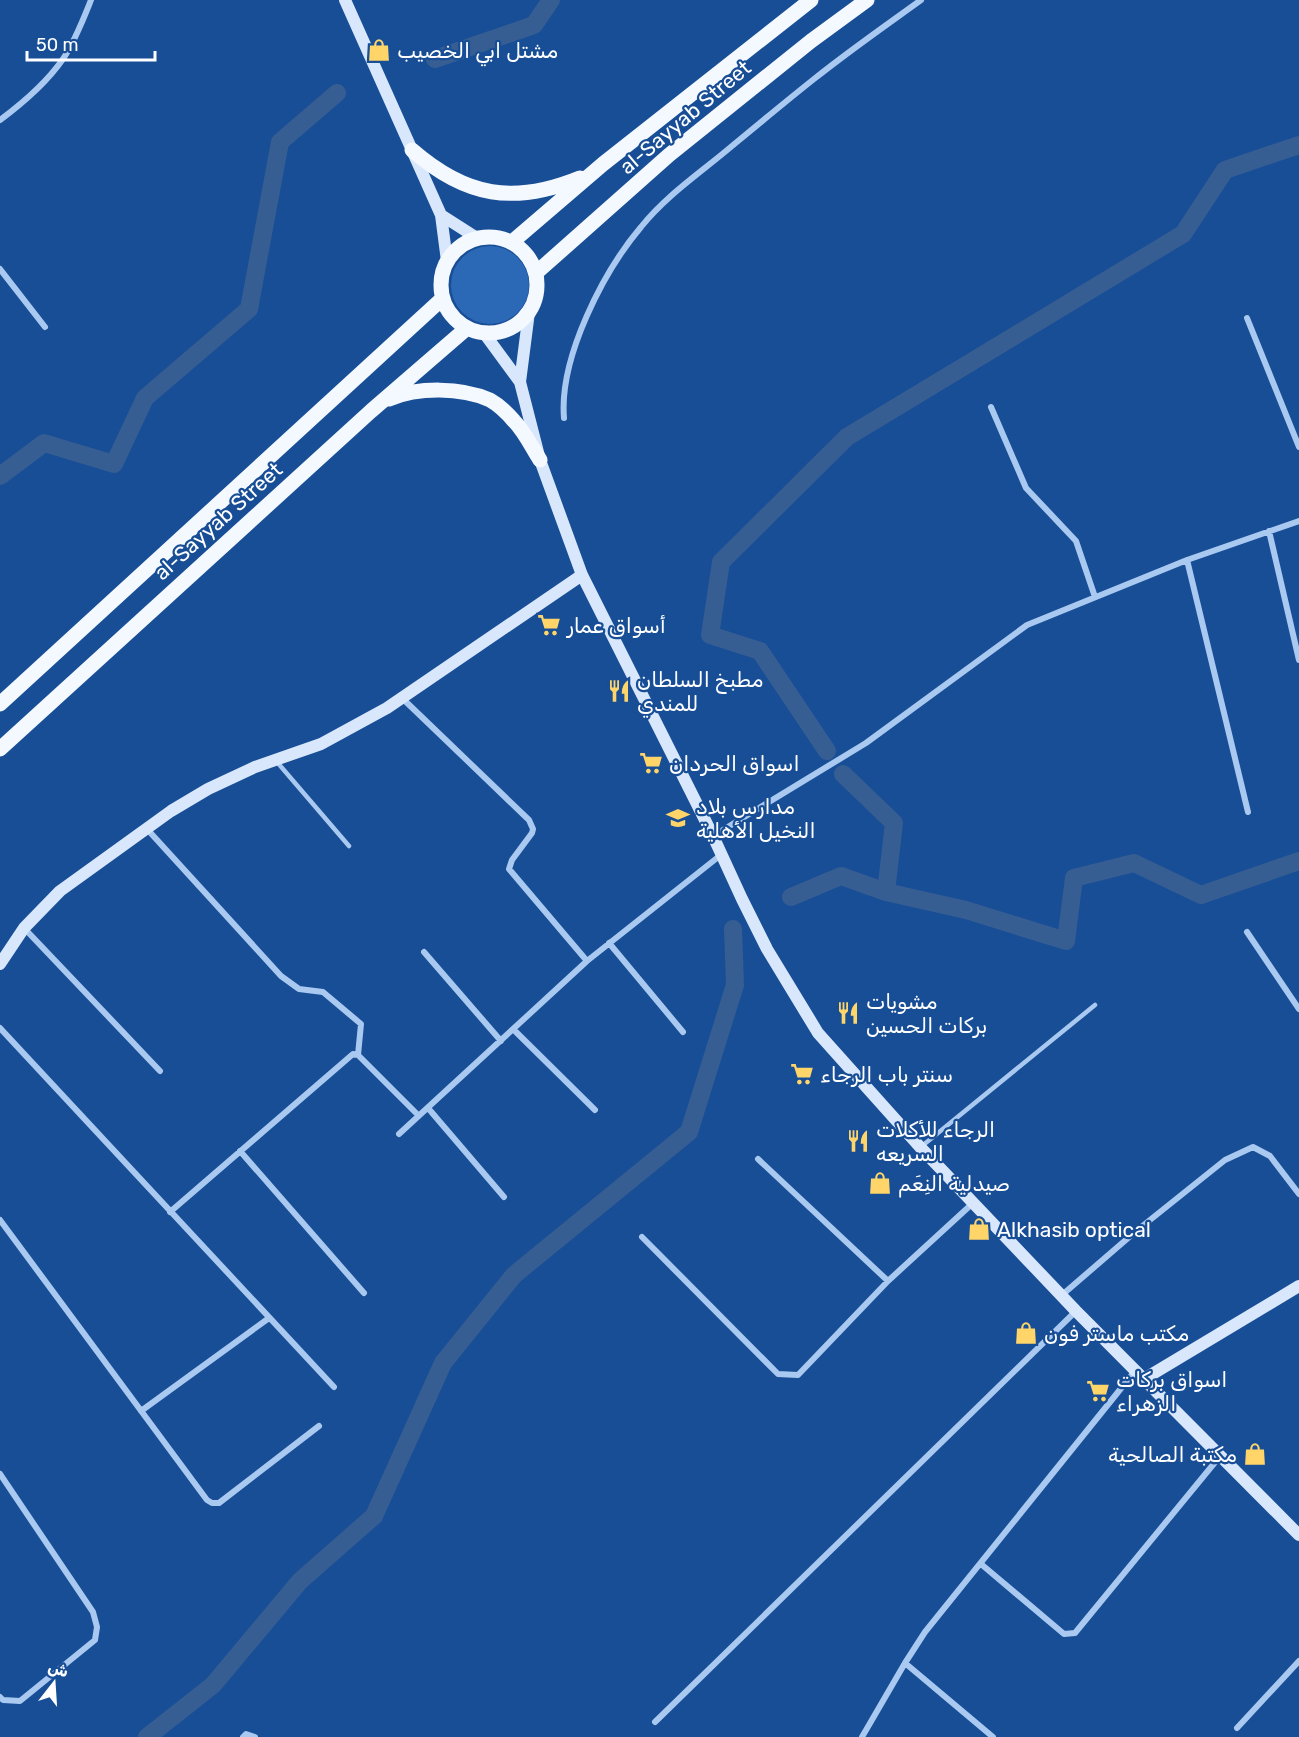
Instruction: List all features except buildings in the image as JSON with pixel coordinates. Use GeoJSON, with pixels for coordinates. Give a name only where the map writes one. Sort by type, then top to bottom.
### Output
{"type":"FeatureCollection","features":[{"type":"Feature","properties":{"kind":"main road"},"geometry":{"type":"LineString","coordinates":[[345,0],[441,215],[447,261]]}},
{"type":"Feature","properties":{"kind":"main road","name":"al-Sayyab Street"},"geometry":{"type":"LineString","coordinates":[[512,242],[603,164],[811,0]]}},
{"type":"Feature","properties":{"kind":"main road","name":"al-Sayyab Street"},"geometry":{"type":"LineString","coordinates":[[536,273],[669,155],[811,41],[867,0]]}},
{"type":"Feature","properties":{"kind":"main road"},"geometry":{"type":"LineString","coordinates":[[412,150],[432,167],[455,181],[479,189],[505,193],[531,193],[556,188],[581,178],[603,164]]}},
{"type":"Feature","properties":{"kind":"main road"},"geometry":{"type":"LineString","coordinates":[[441,215],[477,238]]}},
{"type":"Feature","properties":{"kind":"main road"},"geometry":{"type":"LineString","coordinates":[[520,382],[530,312],[536,300],[538,286],[536,273],[527,255],[512,242],[501,238],[477,238],[465,243],[447,261],[442,273],[443,298],[452,316],[467,328],[484,333],[497,333],[520,322],[530,312]]}},
{"type":"Feature","properties":{"kind":"main road","name":"al-Sayyab Street"},"geometry":{"type":"LineString","coordinates":[[0,704],[443,298]]}},
{"type":"Feature","properties":{"kind":"main road","name":"al-Sayyab Street"},"geometry":{"type":"LineString","coordinates":[[0,749],[381,402],[467,328]]}},
{"type":"Feature","properties":{"kind":"main road"},"geometry":{"type":"LineString","coordinates":[[484,333],[520,382],[540,460],[582,575],[714,836],[767,949],[818,1033],[920,1147],[1076,1311],[1299,1535]]}},
{"type":"Feature","properties":{"kind":"main road"},"geometry":{"type":"LineString","coordinates":[[381,402],[397,396],[434,390],[456,392],[490,401],[516,423],[540,460]]}},
{"type":"Feature","properties":{"kind":"main road"},"geometry":{"type":"LineString","coordinates":[[0,964],[24,928],[60,891],[147,829],[208,789],[255,766],[321,744],[402,698],[582,575]]}},
{"type":"Feature","properties":{"kind":"main road"},"geometry":{"type":"LineString","coordinates":[[1140,1375],[1299,1286]]}},
{"type":"Feature","properties":{"kind":"street"},"geometry":{"type":"LineString","coordinates":[[0,120],[18,106],[64,58],[91,0]]}},
{"type":"Feature","properties":{"kind":"street"},"geometry":{"type":"LineString","coordinates":[[564,418],[567,383],[582,327],[616,262],[641,226],[667,200],[816,78],[921,0]]}},
{"type":"Feature","properties":{"kind":"street"},"geometry":{"type":"LineString","coordinates":[[0,269],[45,327]]}},
{"type":"Feature","properties":{"kind":"street"},"geometry":{"type":"LineString","coordinates":[[1246,318],[1299,447]]}},
{"type":"Feature","properties":{"kind":"street"},"geometry":{"type":"LineString","coordinates":[[991,407],[1026,489],[1076,541],[1095,597]]}},
{"type":"Feature","properties":{"kind":"street"},"geometry":{"type":"LineString","coordinates":[[714,836],[866,743],[1027,625],[1187,560],[1299,521]]}},
{"type":"Feature","properties":{"kind":"street"},"geometry":{"type":"LineString","coordinates":[[1269,531],[1299,660]]}},
{"type":"Feature","properties":{"kind":"street"},"geometry":{"type":"LineString","coordinates":[[1187,560],[1248,813]]}},
{"type":"Feature","properties":{"kind":"street"},"geometry":{"type":"LineString","coordinates":[[402,698],[529,820],[533,829],[532,833],[512,860],[510,868],[587,962]]}},
{"type":"Feature","properties":{"kind":"street"},"geometry":{"type":"LineString","coordinates":[[147,829],[281,976],[299,989],[323,992],[361,1024],[358,1055]]}},
{"type":"Feature","properties":{"kind":"street"},"geometry":{"type":"LineString","coordinates":[[399,1134],[587,962],[722,854]]}},
{"type":"Feature","properties":{"kind":"street"},"geometry":{"type":"LineString","coordinates":[[24,928],[160,1071]]}},
{"type":"Feature","properties":{"kind":"street"},"geometry":{"type":"LineString","coordinates":[[1247,932],[1299,1009]]}},
{"type":"Feature","properties":{"kind":"street"},"geometry":{"type":"LineString","coordinates":[[609,944],[683,1032]]}},
{"type":"Feature","properties":{"kind":"street"},"geometry":{"type":"LineString","coordinates":[[424,952],[501,1041]]}},
{"type":"Feature","properties":{"kind":"street"},"geometry":{"type":"LineString","coordinates":[[0,1028],[334,1387]]}},
{"type":"Feature","properties":{"kind":"street"},"geometry":{"type":"LineString","coordinates":[[514,1030],[595,1110]]}},
{"type":"Feature","properties":{"kind":"street"},"geometry":{"type":"LineString","coordinates":[[170,1212],[353,1054],[358,1055],[419,1116]]}},
{"type":"Feature","properties":{"kind":"street"},"geometry":{"type":"LineString","coordinates":[[428,1108],[504,1197]]}},
{"type":"Feature","properties":{"kind":"street"},"geometry":{"type":"LineString","coordinates":[[1062,1295],[1135,1232],[1225,1160],[1253,1147],[1270,1156],[1299,1194]]}},
{"type":"Feature","properties":{"kind":"street"},"geometry":{"type":"LineString","coordinates":[[240,1151],[364,1293]]}},
{"type":"Feature","properties":{"kind":"street"},"geometry":{"type":"LineString","coordinates":[[758,1159],[888,1281]]}},
{"type":"Feature","properties":{"kind":"street"},"geometry":{"type":"LineString","coordinates":[[642,1237],[778,1374],[798,1376],[888,1281],[973,1203]]}},
{"type":"Feature","properties":{"kind":"street"},"geometry":{"type":"LineString","coordinates":[[0,1220],[207,1500],[219,1503],[319,1426]]}},
{"type":"Feature","properties":{"kind":"street"},"geometry":{"type":"LineString","coordinates":[[654,1722],[1076,1311]]}},
{"type":"Feature","properties":{"kind":"street"},"geometry":{"type":"LineString","coordinates":[[141,1411],[269,1318]]}},
{"type":"Feature","properties":{"kind":"street"},"geometry":{"type":"LineString","coordinates":[[862,1737],[925,1632],[1140,1375]]}},
{"type":"Feature","properties":{"kind":"street"},"geometry":{"type":"LineString","coordinates":[[981,1564],[1064,1634],[1075,1633],[1221,1455]]}},
{"type":"Feature","properties":{"kind":"street"},"geometry":{"type":"LineString","coordinates":[[0,1474],[93,1612],[97,1627],[95,1640],[20,1701],[3,1700],[0,1697]]}},
{"type":"Feature","properties":{"kind":"street"},"geometry":{"type":"LineString","coordinates":[[1237,1728],[1299,1661]]}},
{"type":"Feature","properties":{"kind":"street"},"geometry":{"type":"LineString","coordinates":[[905,1663],[993,1737]]}},
{"type":"Feature","properties":{"kind":"street"},"geometry":{"type":"LineString","coordinates":[[243,1737],[246,1734],[255,1737]]}},
{"type":"Feature","properties":{"kind":"lane"},"geometry":{"type":"LineString","coordinates":[[276,759],[349,846]]}},
{"type":"Feature","properties":{"kind":"lane"},"geometry":{"type":"LineString","coordinates":[[920,1147],[1095,1005]]}},
{"type":"Feature","properties":{"kind":"shaded area"},"geometry":{"type":"Polygon","coordinates":[[[490,246],[505,249],[517,258],[526,270],[529,285],[526,300],[517,312],[505,321],[490,324],[475,321],[463,312],[454,300],[451,285],[454,270],[463,258],[475,249],[490,246]]]}},
{"type":"Feature","properties":{"kind":"waterway"},"geometry":{"type":"LineString","coordinates":[[435,59],[534,25],[551,0]]}},
{"type":"Feature","properties":{"kind":"waterway"},"geometry":{"type":"LineString","coordinates":[[0,476],[44,443],[114,464],[145,398],[249,309],[280,142],[337,93]]}},
{"type":"Feature","properties":{"kind":"waterway"},"geometry":{"type":"LineString","coordinates":[[827,751],[760,651],[710,635],[721,562],[847,437],[1183,234],[1225,170],[1299,145]]}},
{"type":"Feature","properties":{"kind":"waterway"},"geometry":{"type":"LineString","coordinates":[[843,774],[894,823],[886,892]]}},
{"type":"Feature","properties":{"kind":"waterway"},"geometry":{"type":"LineString","coordinates":[[791,897],[841,876],[886,892],[966,910],[1066,941],[1074,878],[1134,863],[1201,895],[1299,861]]}},
{"type":"Feature","properties":{"kind":"waterway"},"geometry":{"type":"LineString","coordinates":[[147,1737],[213,1685],[300,1581],[374,1516],[443,1363],[514,1275],[689,1132],[735,985],[733,929]]}},
{"type":"Feature","properties":{"kind":"place","name":"مشتل ابي الخصيب"},"geometry":{"type":"Point","coordinates":[379,50]}},
{"type":"Feature","properties":{"kind":"place","name":"أسواق عمار"},"geometry":{"type":"Point","coordinates":[549,625]}},
{"type":"Feature","properties":{"kind":"place","name":"مطبخ السلطان للمندي"},"geometry":{"type":"Point","coordinates":[619,691]}},
{"type":"Feature","properties":{"kind":"place","name":"اسواق الحردان"},"geometry":{"type":"Point","coordinates":[651,763]}},
{"type":"Feature","properties":{"kind":"place","name":"مدارس بلاد النخيل الأهلية"},"geometry":{"type":"Point","coordinates":[678,818]}},
{"type":"Feature","properties":{"kind":"place","name":"مشويات بركات الحسين"},"geometry":{"type":"Point","coordinates":[848,1013]}},
{"type":"Feature","properties":{"kind":"place","name":"سنتر باب الرجاء"},"geometry":{"type":"Point","coordinates":[802,1074]}},
{"type":"Feature","properties":{"kind":"place","name":"الرجاء للأكلات السريعه"},"geometry":{"type":"Point","coordinates":[858,1141]}},
{"type":"Feature","properties":{"kind":"place","name":"صيدلية النِعَم"},"geometry":{"type":"Point","coordinates":[880,1183]}},
{"type":"Feature","properties":{"kind":"place","name":"Alkhasib optical"},"geometry":{"type":"Point","coordinates":[979,1229]}},
{"type":"Feature","properties":{"kind":"place","name":"مكتب ماستر فون"},"geometry":{"type":"Point","coordinates":[1026,1333]}},
{"type":"Feature","properties":{"kind":"place","name":"اسواق بركات الزهراء"},"geometry":{"type":"Point","coordinates":[1098,1391]}},
{"type":"Feature","properties":{"kind":"place","name":"مكتبة الصالحية"},"geometry":{"type":"Point","coordinates":[1255,1454]}}]}
